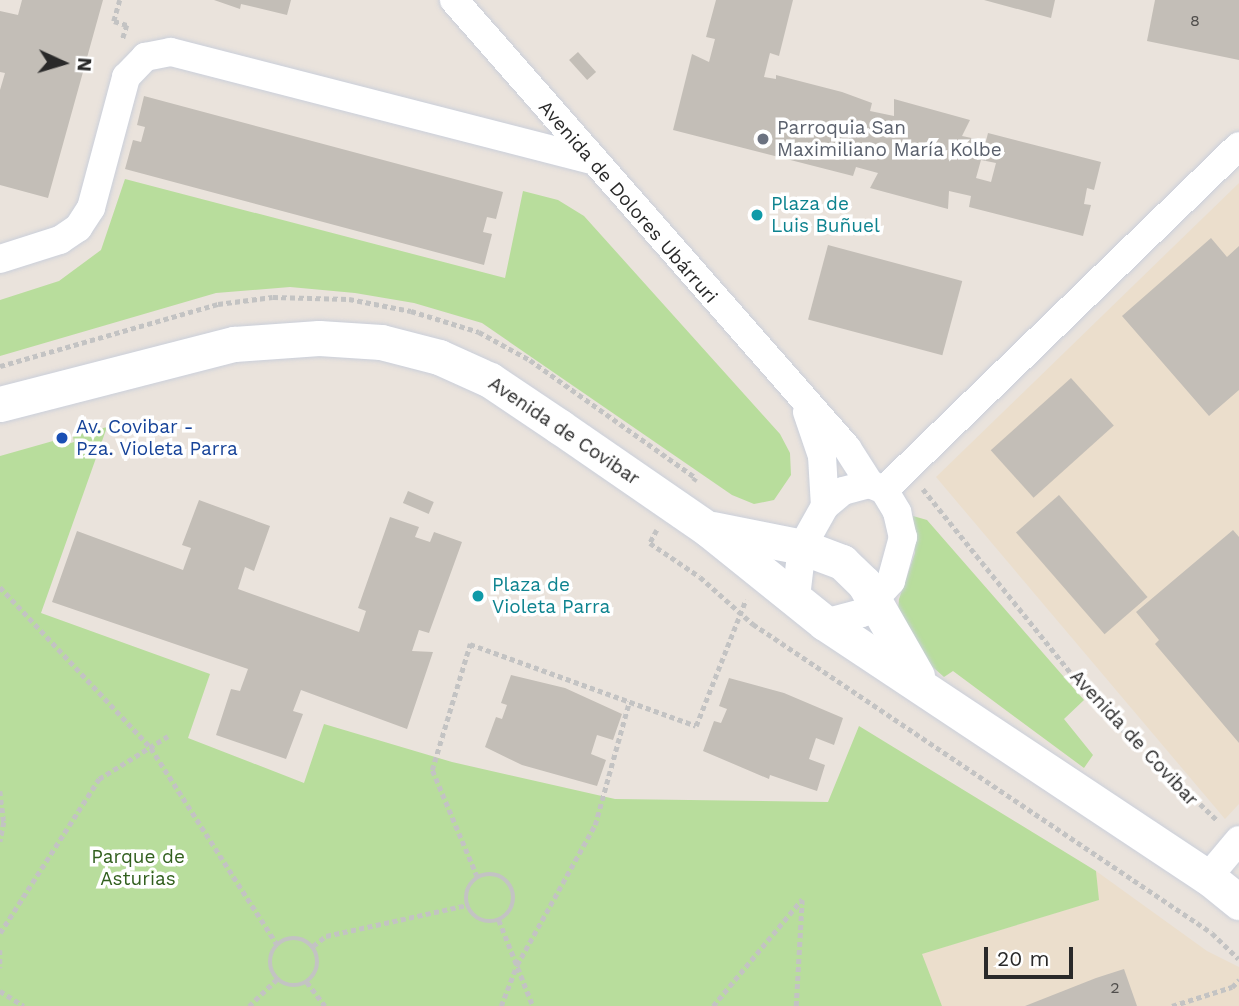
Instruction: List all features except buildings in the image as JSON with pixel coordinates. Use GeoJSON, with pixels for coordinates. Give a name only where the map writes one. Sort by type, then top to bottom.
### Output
{"type":"FeatureCollection","features":[{"type":"Feature","properties":{"kind":"street","name":"Avenida de Dolores Ubárruri"},"geometry":{"type":"LineString","coordinates":[[454,0],[803,403],[847,448],[897,512],[903,537],[891,581],[875,600]]}},
{"type":"Feature","properties":{"kind":"street"},"geometry":{"type":"LineString","coordinates":[[0,259],[60,240],[78,228],[91,208],[127,77],[145,57],[171,51],[591,160]]}},
{"type":"Feature","properties":{"kind":"street"},"geometry":{"type":"LineString","coordinates":[[796,597],[802,547],[825,506],[843,491],[877,487],[1239,146]]}},
{"type":"Feature","properties":{"kind":"street","name":"Avenida de Covibar"},"geometry":{"type":"LineString","coordinates":[[0,404],[234,344],[319,338],[381,342],[439,357],[490,380],[708,529],[796,597],[825,623],[1209,877],[1239,902]]}},
{"type":"Feature","properties":{"kind":"street","name":"Avenida de Dolores Ubárruri"},"geometry":{"type":"LineString","coordinates":[[803,403],[822,456],[825,506]]}},
{"type":"Feature","properties":{"kind":"street","name":"Avenida de Covibar"},"geometry":{"type":"LineString","coordinates":[[708,529],[802,547],[842,562],[864,583],[875,600],[892,639],[923,686]]}},
{"type":"Feature","properties":{"kind":"street"},"geometry":{"type":"LineString","coordinates":[[825,623],[847,620],[875,600]]}},
{"type":"Feature","properties":{"kind":"street"},"geometry":{"type":"LineString","coordinates":[[1209,877],[1231,831]]}},
{"type":"Feature","properties":{"kind":"path"},"geometry":{"type":"LineString","coordinates":[[120,0],[114,22],[127,25]]}},
{"type":"Feature","properties":{"kind":"path","name":"Avenida de Covibar"},"geometry":{"type":"LineString","coordinates":[[921,486],[1096,704],[1212,820],[1231,831]]}},
{"type":"Feature","properties":{"kind":"path"},"geometry":{"type":"LineString","coordinates":[[663,523],[650,543],[740,612],[1212,933],[1239,959]]}},
{"type":"Feature","properties":{"kind":"path"},"geometry":{"type":"LineString","coordinates":[[0,587],[151,748],[277,944]]}},
{"type":"Feature","properties":{"kind":"path"},"geometry":{"type":"LineString","coordinates":[[477,877],[432,770],[470,644],[696,726],[748,593]]}},
{"type":"Feature","properties":{"kind":"path"},"geometry":{"type":"LineString","coordinates":[[501,1006],[517,965],[595,825],[629,702]]}},
{"type":"Feature","properties":{"kind":"path"},"geometry":{"type":"LineString","coordinates":[[0,933],[99,779],[168,736]]}},
{"type":"Feature","properties":{"kind":"path"},"geometry":{"type":"LineString","coordinates":[[0,791],[4,822],[0,842]]}},
{"type":"Feature","properties":{"kind":"path"},"geometry":{"type":"LineString","coordinates":[[500,875],[512,886],[514,902],[499,920],[483,921],[467,905],[467,889],[477,877],[500,875]]}},
{"type":"Feature","properties":{"kind":"path"},"geometry":{"type":"LineString","coordinates":[[713,1006],[802,899],[796,1006]]}},
{"type":"Feature","properties":{"kind":"path"},"geometry":{"type":"LineString","coordinates":[[313,946],[326,936],[467,905]]}},
{"type":"Feature","properties":{"kind":"path"},"geometry":{"type":"LineString","coordinates":[[499,920],[533,1006]]}},
{"type":"Feature","properties":{"kind":"path"},"geometry":{"type":"LineString","coordinates":[[292,937],[313,946],[317,969],[307,982],[292,986],[277,979],[270,965],[277,944],[292,937]]}},
{"type":"Feature","properties":{"kind":"path"},"geometry":{"type":"LineString","coordinates":[[0,950],[0,968]]}},
{"type":"Feature","properties":{"kind":"path"},"geometry":{"type":"LineString","coordinates":[[249,1006],[277,979]]}},
{"type":"Feature","properties":{"kind":"path"},"geometry":{"type":"LineString","coordinates":[[1172,1006],[1232,988],[1239,980]]}},
{"type":"Feature","properties":{"kind":"path"},"geometry":{"type":"LineString","coordinates":[[307,982],[325,1006]]}},
{"type":"Feature","properties":{"kind":"path"},"geometry":{"type":"LineString","coordinates":[[0,990],[24,1006]]}},
{"type":"Feature","properties":{"kind":"shaded area"},"geometry":{"type":"Polygon","coordinates":[[[1239,183],[1239,804],[1225,819],[936,477],[1239,183]]]}},
{"type":"Feature","properties":{"kind":"shaded area"},"geometry":{"type":"Polygon","coordinates":[[[1096,871],[1207,951],[1239,967],[1239,1006],[942,1006],[921,954],[1098,900],[1096,871]]]}},
{"type":"Feature","properties":{"kind":"green space"},"geometry":{"type":"Polygon","coordinates":[[[125,179],[505,278],[523,191],[558,200],[584,216],[780,434],[790,453],[791,475],[774,500],[754,504],[732,495],[482,323],[414,303],[355,293],[290,287],[216,293],[0,356],[0,300],[59,281],[101,250],[125,179]]]}},
{"type":"Feature","properties":{"kind":"green space","name":"Parque de Asturias"},"geometry":{"type":"Polygon","coordinates":[[[107,427],[41,613],[210,674],[188,738],[304,783],[324,724],[452,762],[615,799],[828,802],[859,726],[1096,871],[1099,900],[922,954],[942,1006],[0,1006],[0,456],[53,441],[58,447],[74,442],[73,436],[107,427]]]}},
{"type":"Feature","properties":{"kind":"green space"},"geometry":{"type":"Polygon","coordinates":[[[913,516],[927,520],[1084,700],[1064,719],[1093,755],[1084,768],[953,671],[944,677],[910,647],[897,620],[899,599],[915,553],[913,516]]]}},
{"type":"Feature","properties":{"kind":"place","name":"Parroquia San Maximiliano María Kolbe"},"geometry":{"type":"Point","coordinates":[763,139]}},
{"type":"Feature","properties":{"kind":"place","name":"Plaza de Luis Buñuel"},"geometry":{"type":"Point","coordinates":[757,215]}},
{"type":"Feature","properties":{"kind":"place","name":"Av. Covibar - Pza. Violeta Parra"},"geometry":{"type":"Point","coordinates":[62,438]}},
{"type":"Feature","properties":{"kind":"place","name":"Plaza de Violeta Parra"},"geometry":{"type":"Point","coordinates":[478,596]}}]}
